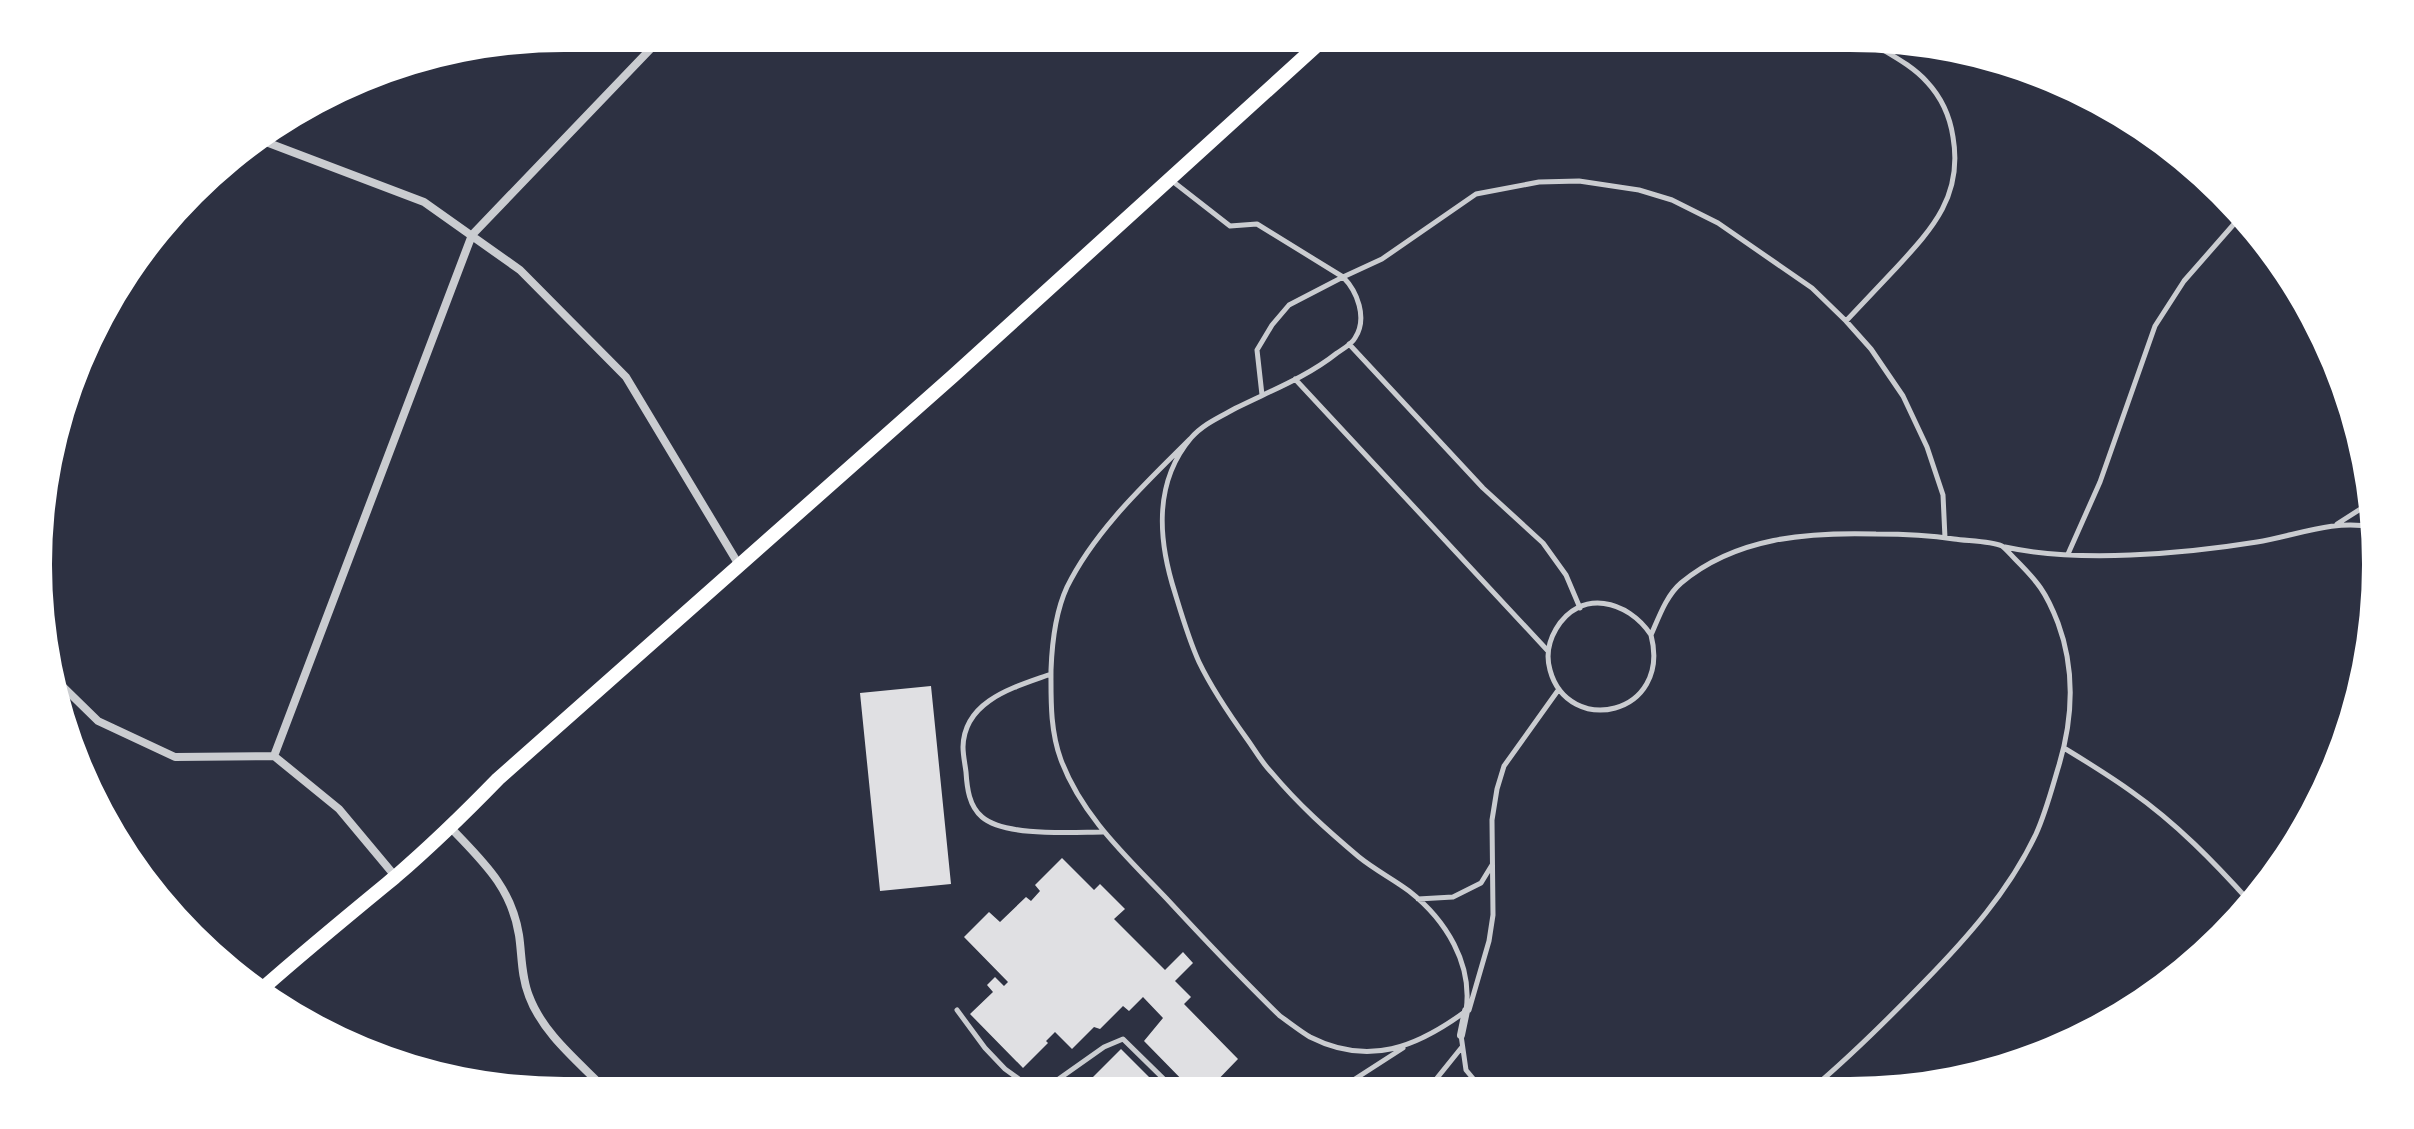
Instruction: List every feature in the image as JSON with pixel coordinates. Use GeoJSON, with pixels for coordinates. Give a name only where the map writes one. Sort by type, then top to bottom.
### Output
{"type":"FeatureCollection","features":[{"type":"Feature","properties":{"kind":"main road"},"geometry":{"type":"LineString","coordinates":[[269,983],[450,827],[498,779],[953,376],[1310,52]]}},
{"type":"Feature","properties":{"kind":"street"},"geometry":{"type":"LineString","coordinates":[[274,756],[472,235],[648,52]]}},
{"type":"Feature","properties":{"kind":"street"},"geometry":{"type":"LineString","coordinates":[[272,144],[424,202],[520,270],[626,377],[739,565]]}},
{"type":"Feature","properties":{"kind":"street"},"geometry":{"type":"LineString","coordinates":[[68,692],[98,721],[175,757],[274,756],[339,809],[395,876]]}},
{"type":"Feature","properties":{"kind":"street"},"geometry":{"type":"LineString","coordinates":[[450,827],[493,872],[504,889],[515,916],[529,996],[542,1021],[593,1077]]}},
{"type":"Feature","properties":{"kind":"street"},"geometry":{"type":"LineString","coordinates":[[1461,1035],[1466,1011]]}},
{"type":"Feature","properties":{"kind":"lane"},"geometry":{"type":"LineString","coordinates":[[1846,321],[1929,232],[1942,213],[1955,171],[1951,124],[1942,103],[1929,83],[1912,67],[1890,54]]}},
{"type":"Feature","properties":{"kind":"lane"},"geometry":{"type":"LineString","coordinates":[[1170,180],[1230,226],[1257,224],[1343,277],[1357,296],[1359,327],[1355,338],[1319,368],[1208,423],[1190,439],[1119,514],[1085,558],[1067,588],[1052,642],[1053,727],[1061,759],[1074,788],[1120,853],[1280,1016],[1309,1036],[1336,1048],[1358,1052],[1407,1045],[1433,1035],[1466,1011],[1469,992],[1466,972],[1444,929],[1418,899],[1314,820],[1269,770],[1220,700],[1199,662],[1167,570],[1163,542],[1162,513],[1167,479],[1190,439]]}},
{"type":"Feature","properties":{"kind":"lane"},"geometry":{"type":"LineString","coordinates":[[1262,395],[1257,350],[1289,305],[1382,259],[1476,194],[1539,182],[1600,183],[1639,190],[1703,214],[1812,288],[1846,321],[1888,372],[1916,421],[1943,495],[1945,538]]}},
{"type":"Feature","properties":{"kind":"lane"},"geometry":{"type":"LineString","coordinates":[[2068,554],[2100,482],[2155,326],[2184,281],[2233,225]]}},
{"type":"Feature","properties":{"kind":"lane"},"geometry":{"type":"LineString","coordinates":[[1349,344],[1483,488],[1549,551],[1566,575],[1580,608]]}},
{"type":"Feature","properties":{"kind":"lane"},"geometry":{"type":"LineString","coordinates":[[1295,379],[1549,651]]}},
{"type":"Feature","properties":{"kind":"lane"},"geometry":{"type":"LineString","coordinates":[[2336,525],[2359,510]]}},
{"type":"Feature","properties":{"kind":"lane"},"geometry":{"type":"LineString","coordinates":[[1651,635],[1672,592],[1682,582],[1731,554],[1795,535],[1829,533],[1945,538],[2037,554],[2120,555],[2202,550],[2260,542],[2336,525],[2361,526]]}},
{"type":"Feature","properties":{"kind":"lane"},"geometry":{"type":"LineString","coordinates":[[1826,1077],[1862,1046],[1959,946],[1985,914],[2014,873],[2036,834],[2050,798],[2064,748],[2071,688],[2068,660],[2046,593],[2003,547]]}},
{"type":"Feature","properties":{"kind":"lane"},"geometry":{"type":"LineString","coordinates":[[1596,603],[1613,604],[1628,610],[1642,621],[1651,635],[1655,652],[1654,669],[1647,685],[1636,698],[1621,707],[1604,711],[1587,708],[1571,701],[1559,689],[1549,665],[1549,651],[1558,625],[1568,615],[1596,603]]}},
{"type":"Feature","properties":{"kind":"lane"},"geometry":{"type":"LineString","coordinates":[[1051,674],[1007,690],[986,703],[969,720],[963,746],[968,795],[982,817],[1006,828],[1103,832]]}},
{"type":"Feature","properties":{"kind":"lane"},"geometry":{"type":"LineString","coordinates":[[1472,1077],[1466,1070],[1461,1035],[1489,941],[1493,915],[1492,820],[1504,766],[1559,689]]}},
{"type":"Feature","properties":{"kind":"lane"},"geometry":{"type":"LineString","coordinates":[[2064,748],[2131,791],[2169,821],[2217,864],[2242,893]]}},
{"type":"Feature","properties":{"kind":"lane"},"geometry":{"type":"LineString","coordinates":[[1418,899],[1453,897],[1481,883],[1492,864]]}},
{"type":"Feature","properties":{"kind":"lane"},"geometry":{"type":"LineString","coordinates":[[957,1010],[985,1048],[1016,1077]]}},
{"type":"Feature","properties":{"kind":"lane"},"geometry":{"type":"LineString","coordinates":[[1062,1077],[1104,1047],[1123,1039],[1162,1077]]}},
{"type":"Feature","properties":{"kind":"lane"},"geometry":{"type":"LineString","coordinates":[[1358,1077],[1407,1045]]}},
{"type":"Feature","properties":{"kind":"lane"},"geometry":{"type":"LineString","coordinates":[[1438,1077],[1463,1046]]}},
{"type":"Feature","properties":{"kind":"building"},"geometry":{"type":"Polygon","coordinates":[[[931,686],[951,884],[880,891],[860,693],[931,686]]]}},
{"type":"Feature","properties":{"kind":"building"},"geometry":{"type":"Polygon","coordinates":[[[1062,858],[1094,890],[1100,884],[1125,909],[1114,919],[1165,970],[1183,952],[1193,963],[1175,981],[1191,997],[1184,1004],[1238,1059],[1221,1077],[1179,1077],[1144,1041],[1163,1018],[1143,997],[1129,1011],[1123,1006],[1100,1029],[1094,1027],[1072,1049],[1055,1032],[1023,1068],[970,1014],[993,992],[987,985],[995,977],[1004,986],[1008,982],[964,937],[989,912],[1000,922],[1026,897],[1031,901],[1040,891],[1035,885],[1062,858]]]}},
{"type":"Feature","properties":{"kind":"building"},"geometry":{"type":"Polygon","coordinates":[[[1121,1049],[1149,1077],[1093,1077],[1121,1049]]]}}]}
